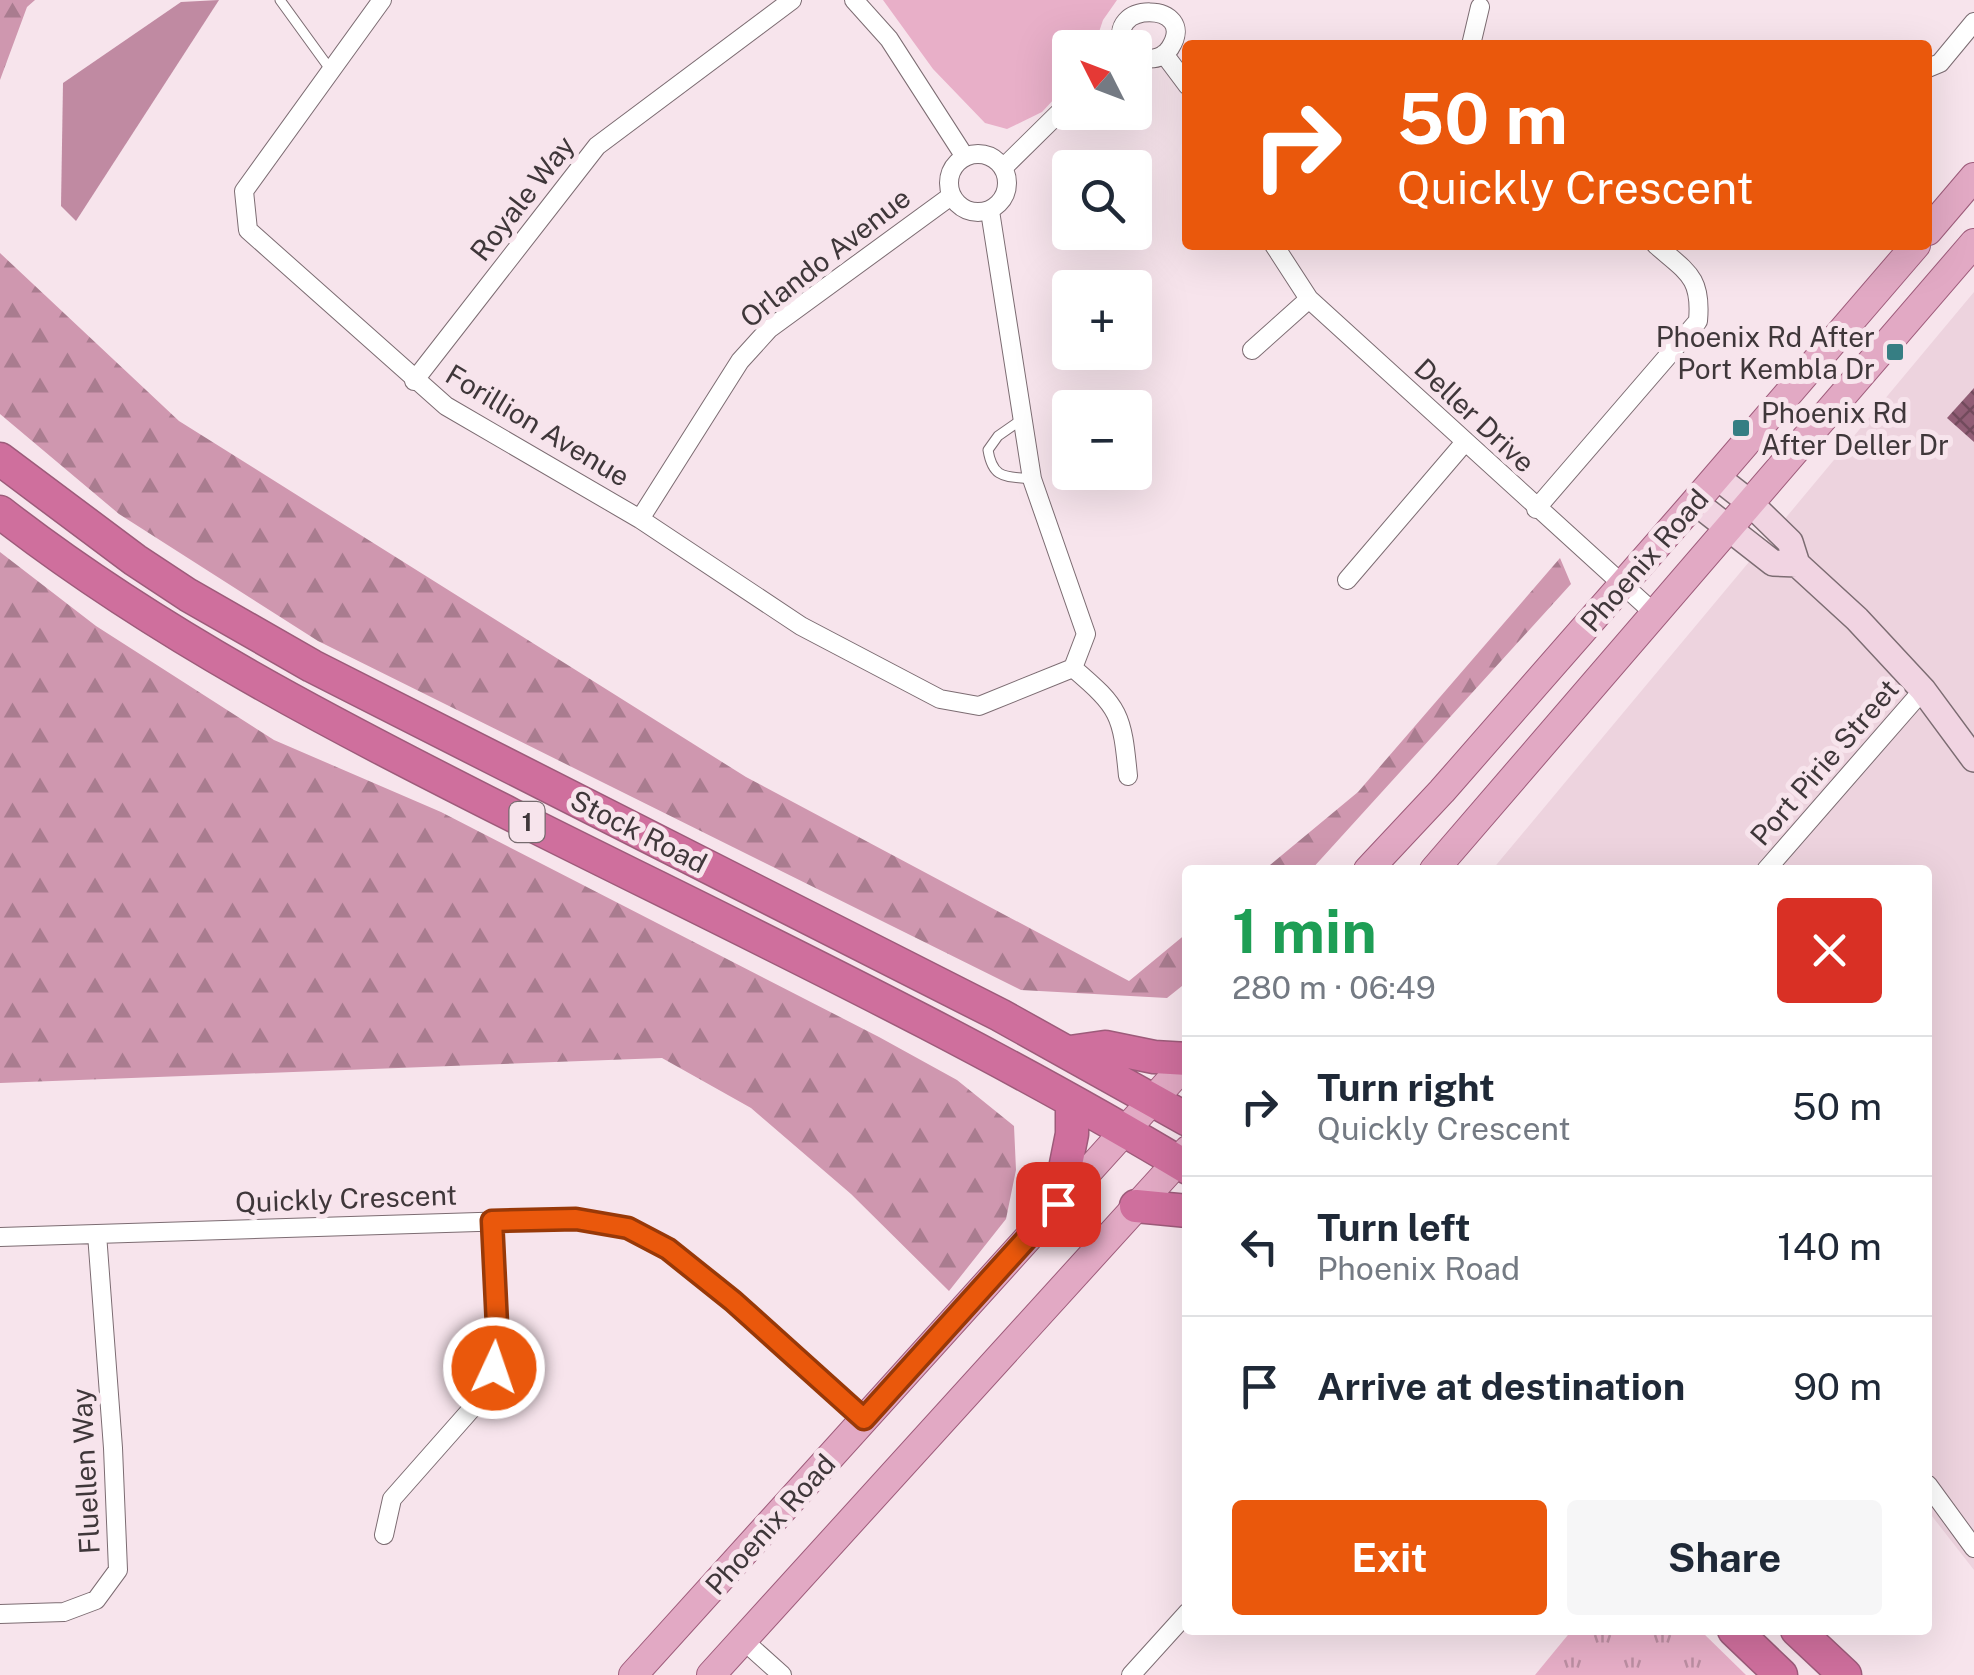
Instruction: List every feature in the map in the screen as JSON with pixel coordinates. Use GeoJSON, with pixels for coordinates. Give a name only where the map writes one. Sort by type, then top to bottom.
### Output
{"type":"FeatureCollection","features":[{"type":"Feature","properties":{"kind":"highway","name":"Stock Road"},"geometry":{"type":"LineString","coordinates":[[0,460],[188,595],[312,666],[1070,1052],[1182,1116]]}},
{"type":"Feature","properties":{"kind":"highway","name":"Stock Road"},"geometry":{"type":"LineString","coordinates":[[0,512],[116,597],[277,694],[830,974],[1182,1158]]}},
{"type":"Feature","properties":{"kind":"highway"},"geometry":{"type":"LineString","coordinates":[[1070,1052],[1105,1047],[1182,1060]]}},
{"type":"Feature","properties":{"kind":"highway"},"geometry":{"type":"LineString","coordinates":[[1058,1204],[1072,1134],[1072,1102]]}},
{"type":"Feature","properties":{"kind":"highway"},"geometry":{"type":"LineString","coordinates":[[1136,1206],[1182,1210]]}},
{"type":"Feature","properties":{"kind":"highway"},"geometry":{"type":"LineString","coordinates":[[1739,1635],[1781,1675]]}},
{"type":"Feature","properties":{"kind":"highway"},"geometry":{"type":"LineString","coordinates":[[1803,1635],[1845,1675]]}},
{"type":"Feature","properties":{"kind":"main road"},"geometry":{"type":"LineString","coordinates":[[1932,226],[1974,177]]}},
{"type":"Feature","properties":{"kind":"main road","name":"Phoenix Road"},"geometry":{"type":"LineString","coordinates":[[1438,865],[1974,243]]}},
{"type":"Feature","properties":{"kind":"main road","name":"Phoenix Road"},"geometry":{"type":"LineString","coordinates":[[1373,865],[1696,502],[1912,250]]}},
{"type":"Feature","properties":{"kind":"main road","name":"Phoenix Road"},"geometry":{"type":"LineString","coordinates":[[633,1675],[1182,1067]]}},
{"type":"Feature","properties":{"kind":"main road","name":"Phoenix Road"},"geometry":{"type":"LineString","coordinates":[[711,1675],[1136,1206],[1182,1161]]}},
{"type":"Feature","properties":{"kind":"street","name":"Forillion Avenue"},"geometry":{"type":"LineString","coordinates":[[382,0],[244,191],[248,230],[446,406],[640,518],[800,626],[940,699],[979,706],[1073,668]]}},
{"type":"Feature","properties":{"kind":"street","name":"Royale Way"},"geometry":{"type":"LineString","coordinates":[[414,381],[596,146],[792,0]]}},
{"type":"Feature","properties":{"kind":"street"},"geometry":{"type":"LineString","coordinates":[[854,0],[889,39],[965,157]]}},
{"type":"Feature","properties":{"kind":"street"},"geometry":{"type":"LineString","coordinates":[[1121,30],[1130,11],[1143,5],[1174,6],[1175,34],[1164,54],[1152,59]]}},
{"type":"Feature","properties":{"kind":"street"},"geometry":{"type":"LineString","coordinates":[[1472,40],[1480,7]]}},
{"type":"Feature","properties":{"kind":"street"},"geometry":{"type":"LineString","coordinates":[[1932,66],[1940,63],[1974,22]]}},
{"type":"Feature","properties":{"kind":"street"},"geometry":{"type":"LineString","coordinates":[[1164,54],[1182,78]]}},
{"type":"Feature","properties":{"kind":"street"},"geometry":{"type":"LineString","coordinates":[[1004,167],[1052,120]]}},
{"type":"Feature","properties":{"kind":"street"},"geometry":{"type":"LineString","coordinates":[[982,154],[995,158],[1004,167],[1008,182],[1005,196],[990,211],[974,213],[959,206],[952,196],[949,184],[953,168],[965,157],[982,154]]}},
{"type":"Feature","properties":{"kind":"street","name":"Orlando Avenue"},"geometry":{"type":"LineString","coordinates":[[640,518],[740,361],[769,329],[952,196]]}},
{"type":"Feature","properties":{"kind":"street"},"geometry":{"type":"LineString","coordinates":[[990,211],[1032,479],[1086,634],[1073,668],[1112,702],[1124,734],[1128,776]]}},
{"type":"Feature","properties":{"kind":"street","name":"Deller Drive"},"geometry":{"type":"LineString","coordinates":[[1277,250],[1309,299],[1654,613]]}},
{"type":"Feature","properties":{"kind":"street"},"geometry":{"type":"LineString","coordinates":[[1536,509],[1698,321],[1700,296],[1689,273],[1662,250]]}},
{"type":"Feature","properties":{"kind":"street"},"geometry":{"type":"LineString","coordinates":[[1252,350],[1309,299]]}},
{"type":"Feature","properties":{"kind":"street"},"geometry":{"type":"LineString","coordinates":[[1348,580],[1465,442]]}},
{"type":"Feature","properties":{"kind":"street"},"geometry":{"type":"LineString","coordinates":[[1718,476],[1790,542],[1798,564],[1857,619],[1923,690],[1974,760]]}},
{"type":"Feature","properties":{"kind":"street"},"geometry":{"type":"LineString","coordinates":[[1696,502],[1774,563],[1798,564]]}},
{"type":"Feature","properties":{"kind":"street","name":"Port Pirie Street"},"geometry":{"type":"LineString","coordinates":[[1770,865],[1923,690]]}},
{"type":"Feature","properties":{"kind":"street","name":"Quickly Crescent"},"geometry":{"type":"LineString","coordinates":[[0,1237],[576,1219],[628,1228],[668,1249],[733,1301],[864,1419]]}},
{"type":"Feature","properties":{"kind":"street"},"geometry":{"type":"LineString","coordinates":[[384,1535],[392,1500],[490,1388],[498,1346],[492,1221]]}},
{"type":"Feature","properties":{"kind":"street","name":"Fluellen Way"},"geometry":{"type":"LineString","coordinates":[[0,1614],[64,1612],[96,1600],[118,1570],[96,1234]]}},
{"type":"Feature","properties":{"kind":"street"},"geometry":{"type":"LineString","coordinates":[[1932,1490],[1974,1548]]}},
{"type":"Feature","properties":{"kind":"street"},"geometry":{"type":"LineString","coordinates":[[1131,1675],[1182,1619]]}},
{"type":"Feature","properties":{"kind":"street"},"geometry":{"type":"LineString","coordinates":[[743,1640],[782,1675]]}},
{"type":"Feature","properties":{"kind":"lane"},"geometry":{"type":"LineString","coordinates":[[280,0],[330,69]]}},
{"type":"Feature","properties":{"kind":"lane"},"geometry":{"type":"LineString","coordinates":[[1021,420],[998,436],[988,450],[991,466],[1000,475],[1032,479]]}},
{"type":"Feature","properties":{"kind":"shaded area"},"geometry":{"type":"Polygon","coordinates":[[[219,0],[76,221],[61,206],[63,83],[181,2],[219,0]]]}},
{"type":"Feature","properties":{"kind":"shaded area"},"geometry":{"type":"Polygon","coordinates":[[[1974,292],[1974,1570],[1932,1516],[1932,865],[1496,865],[1974,292]]]}},
{"type":"Feature","properties":{"kind":"green space"},"geometry":{"type":"Polygon","coordinates":[[[0,0],[35,0],[27,7],[0,80],[0,0]]]}},
{"type":"Feature","properties":{"kind":"green space"},"geometry":{"type":"Polygon","coordinates":[[[883,0],[1117,0],[1100,30],[1052,30],[1052,101],[1042,112],[1007,129],[985,123],[933,69],[883,0]]]}},
{"type":"Feature","properties":{"kind":"green space"},"geometry":{"type":"Polygon","coordinates":[[[0,253],[179,421],[746,777],[1129,981],[1182,937],[1182,986],[1167,998],[1021,990],[318,641],[119,514],[0,414],[0,253]]]}},
{"type":"Feature","properties":{"kind":"green space"},"geometry":{"type":"Polygon","coordinates":[[[0,552],[96,626],[274,740],[441,812],[957,1080],[1014,1126],[1016,1170],[1006,1219],[949,1291],[851,1194],[751,1108],[662,1058],[0,1083],[0,552]]]}},
{"type":"Feature","properties":{"kind":"green space"},"geometry":{"type":"Polygon","coordinates":[[[1560,558],[1571,584],[1316,865],[1270,865],[1358,792],[1560,558]]]}},
{"type":"Feature","properties":{"kind":"green space"},"geometry":{"type":"Polygon","coordinates":[[[1568,1635],[1705,1635],[1746,1675],[1535,1675],[1568,1635]]]}},
{"type":"Feature","properties":{"kind":"building"},"geometry":{"type":"Polygon","coordinates":[[[1974,388],[1974,442],[1947,418],[1974,388]]]}},
{"type":"Feature","properties":{"kind":"place","name":"Phoenix Rd After Port Kembla Dr"},"geometry":{"type":"Point","coordinates":[1895,352]}},
{"type":"Feature","properties":{"kind":"place","name":"Phoenix Rd After Deller Dr"},"geometry":{"type":"Point","coordinates":[1741,428]}},
{"type":"Feature","properties":{"kind":"route"},"geometry":{"type":"LineString","coordinates":[[494,1368],[498,1346],[492,1221],[576,1219],[628,1228],[668,1249],[733,1301],[864,1419],[1058,1204]]}}]}
